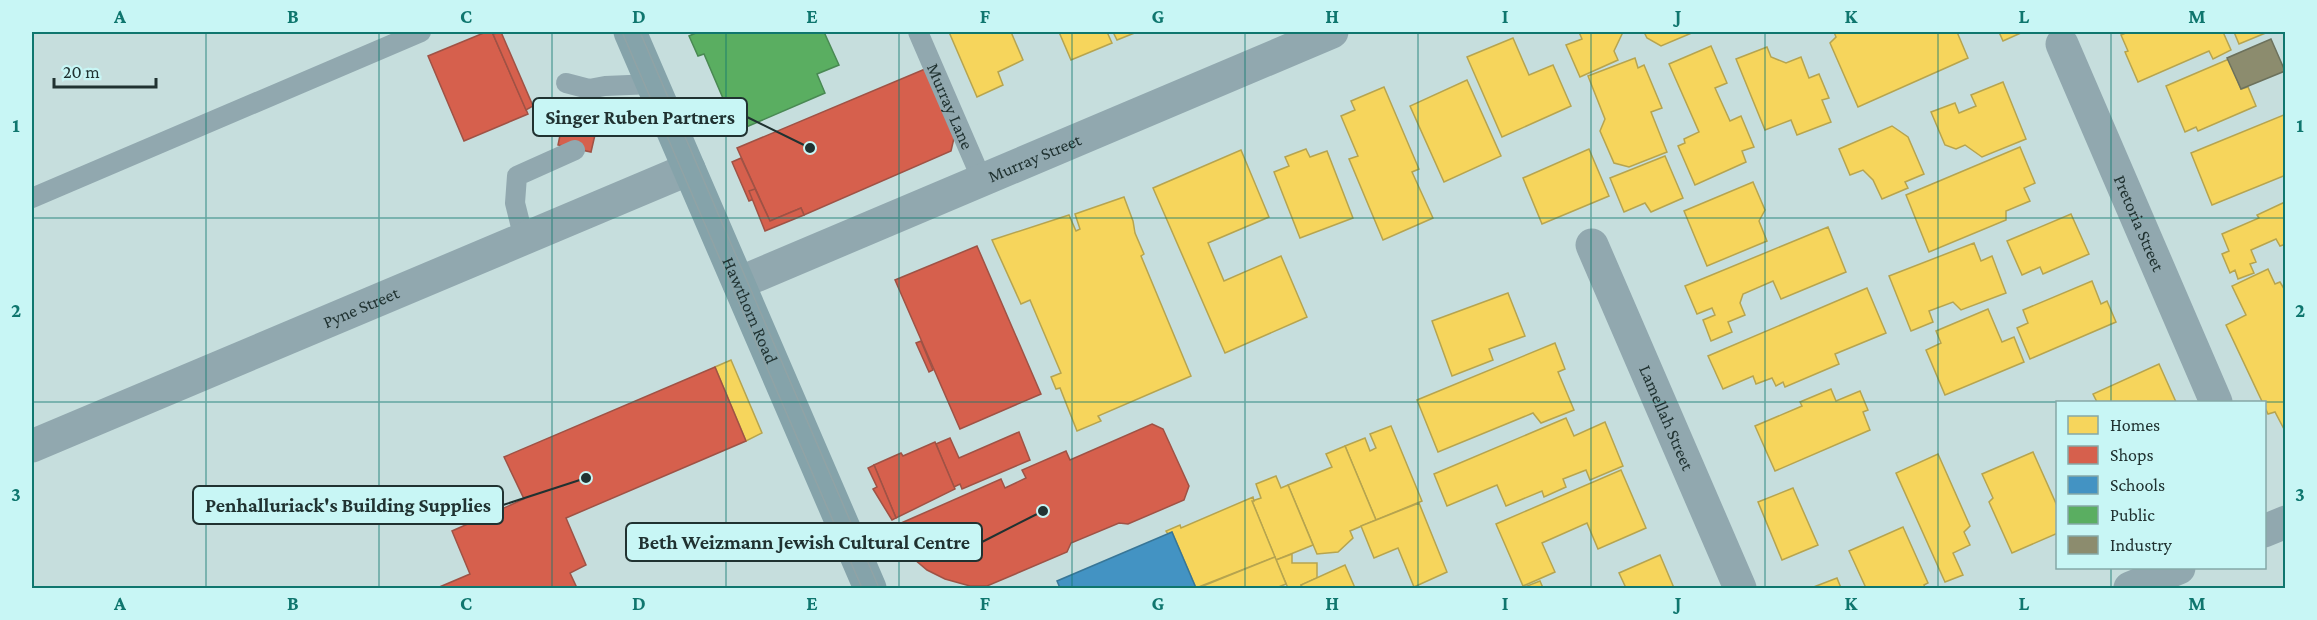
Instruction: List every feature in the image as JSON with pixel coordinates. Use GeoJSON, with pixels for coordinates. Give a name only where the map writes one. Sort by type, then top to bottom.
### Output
{"type":"FeatureCollection","features":[{"type":"Feature","properties":{"kind":"main road","name":"Hawthorn Road"},"geometry":{"type":"LineString","coordinates":[[630,32],[870,588]]}},
{"type":"Feature","properties":{"kind":"street","name":"Murray Street"},"geometry":{"type":"LineString","coordinates":[[739,283],[1332,32]]}},
{"type":"Feature","properties":{"kind":"street","name":"Pretoria Street"},"geometry":{"type":"LineString","coordinates":[[2062,44],[2217,401]]}},
{"type":"Feature","properties":{"kind":"street","name":"Pyne Street"},"geometry":{"type":"LineString","coordinates":[[32,446],[689,169]]}},
{"type":"Feature","properties":{"kind":"street","name":"Lamellah Street"},"geometry":{"type":"LineString","coordinates":[[1592,245],[1740,588]]}},
{"type":"Feature","properties":{"kind":"street"},"geometry":{"type":"LineString","coordinates":[[2130,588],[2175,569]]}},
{"type":"Feature","properties":{"kind":"lane"},"geometry":{"type":"LineString","coordinates":[[32,198],[422,32]]}},
{"type":"Feature","properties":{"kind":"lane","name":"Murray Lane"},"geometry":{"type":"LineString","coordinates":[[918,32],[982,180]]}},
{"type":"Feature","properties":{"kind":"lane"},"geometry":{"type":"LineString","coordinates":[[566,83],[588,97],[605,86],[653,84]]}},
{"type":"Feature","properties":{"kind":"lane"},"geometry":{"type":"LineString","coordinates":[[524,239],[515,203],[517,176],[575,150]]}},
{"type":"Feature","properties":{"kind":"building: Homes"},"geometry":{"type":"Polygon","coordinates":[[[949,32],[1011,32],[1023,60],[998,72],[1003,85],[977,97],[949,32]]]}},
{"type":"Feature","properties":{"kind":"building: Homes"},"geometry":{"type":"Polygon","coordinates":[[[1059,32],[1107,32],[1112,43],[1071,60],[1059,32]]]}},
{"type":"Feature","properties":{"kind":"building: Homes"},"geometry":{"type":"Polygon","coordinates":[[[1113,32],[1137,32],[1117,40],[1113,32]]]}},
{"type":"Feature","properties":{"kind":"building: Homes"},"geometry":{"type":"Polygon","coordinates":[[[1579,32],[1623,32],[1614,51],[1618,60],[1580,77],[1566,45],[1582,39],[1579,32]]]}},
{"type":"Feature","properties":{"kind":"building: Homes"},"geometry":{"type":"Polygon","coordinates":[[[1644,32],[1694,32],[1661,46],[1647,38],[1644,32]]]}},
{"type":"Feature","properties":{"kind":"building: Homes"},"geometry":{"type":"Polygon","coordinates":[[[1834,32],[1957,32],[1968,58],[1858,107],[1830,43],[1836,37],[1834,32]]]}},
{"type":"Feature","properties":{"kind":"building: Homes"},"geometry":{"type":"Polygon","coordinates":[[[1999,32],[2023,32],[2003,41],[1999,32]]]}},
{"type":"Feature","properties":{"kind":"building: Homes"},"geometry":{"type":"Polygon","coordinates":[[[2128,32],[2223,32],[2231,50],[2213,59],[2209,51],[2138,82],[2125,52],[2128,51],[2121,35],[2128,32]]]}},
{"type":"Feature","properties":{"kind":"building: Homes"},"geometry":{"type":"Polygon","coordinates":[[[2234,32],[2268,32],[2239,44],[2234,32]]]}},
{"type":"Feature","properties":{"kind":"building: Homes"},"geometry":{"type":"Polygon","coordinates":[[[1513,38],[1529,75],[1553,65],[1571,106],[1502,137],[1467,57],[1513,38]]]}},
{"type":"Feature","properties":{"kind":"building: Homes"},"geometry":{"type":"Polygon","coordinates":[[[1711,46],[1727,83],[1715,88],[1730,121],[1741,116],[1754,147],[1742,151],[1746,162],[1695,185],[1678,146],[1685,143],[1684,139],[1699,132],[1669,64],[1711,46]]]}},
{"type":"Feature","properties":{"kind":"building: Homes"},"geometry":{"type":"Polygon","coordinates":[[[1767,47],[1771,57],[1786,63],[1801,57],[1809,78],[1819,74],[1829,98],[1822,100],[1831,122],[1797,135],[1791,120],[1765,130],[1736,59],[1767,47]]]}},
{"type":"Feature","properties":{"kind":"building: Homes"},"geometry":{"type":"Polygon","coordinates":[[[1635,58],[1638,68],[1644,65],[1662,108],[1651,112],[1667,152],[1629,167],[1614,163],[1600,131],[1605,119],[1588,76],[1635,58]]]}},
{"type":"Feature","properties":{"kind":"building: Homes"},"geometry":{"type":"Polygon","coordinates":[[[2229,59],[2241,89],[2248,87],[2256,106],[2198,131],[2196,127],[2185,132],[2166,86],[2229,59]]]}},
{"type":"Feature","properties":{"kind":"building: Homes"},"geometry":{"type":"Polygon","coordinates":[[[1467,80],[1501,156],[1444,182],[1410,106],[1467,80]]]}},
{"type":"Feature","properties":{"kind":"building: Homes"},"geometry":{"type":"Polygon","coordinates":[[[2003,82],[2026,139],[1982,157],[1965,145],[1956,149],[1945,145],[1931,112],[1955,103],[1959,113],[1976,106],[1971,95],[2003,82]]]}},
{"type":"Feature","properties":{"kind":"building: Homes"},"geometry":{"type":"Polygon","coordinates":[[[1384,87],[1419,169],[1412,172],[1433,218],[1383,240],[1349,159],[1358,156],[1341,116],[1355,110],[1351,101],[1384,87]]]}},
{"type":"Feature","properties":{"kind":"building: Homes"},"geometry":{"type":"Polygon","coordinates":[[[2286,114],[2286,175],[2212,205],[2191,153],[2286,114]]]}},
{"type":"Feature","properties":{"kind":"building: Homes"},"geometry":{"type":"Polygon","coordinates":[[[1892,126],[1908,137],[1924,174],[1905,182],[1908,188],[1882,199],[1873,180],[1863,170],[1850,175],[1839,149],[1892,126]]]}},
{"type":"Feature","properties":{"kind":"building: Homes"},"geometry":{"type":"Polygon","coordinates":[[[2020,147],[2035,183],[2024,188],[2030,201],[2006,211],[2006,220],[1929,252],[1906,195],[2020,147]]]}},
{"type":"Feature","properties":{"kind":"building: Homes"},"geometry":{"type":"Polygon","coordinates":[[[1306,149],[1310,157],[1327,151],[1353,218],[1300,238],[1274,172],[1289,166],[1285,157],[1306,149]]]}},
{"type":"Feature","properties":{"kind":"building: Homes"},"geometry":{"type":"Polygon","coordinates":[[[1589,149],[1609,196],[1542,224],[1523,178],[1589,149]]]}},
{"type":"Feature","properties":{"kind":"building: Homes"},"geometry":{"type":"Polygon","coordinates":[[[1241,150],[1269,217],[1208,243],[1224,281],[1281,256],[1307,317],[1225,353],[1153,188],[1241,150]]]}},
{"type":"Feature","properties":{"kind":"building: Homes"},"geometry":{"type":"Polygon","coordinates":[[[1665,156],[1683,198],[1651,212],[1645,203],[1624,212],[1610,178],[1665,156]]]}},
{"type":"Feature","properties":{"kind":"building: Homes"},"geometry":{"type":"Polygon","coordinates":[[[1753,182],[1765,210],[1759,221],[1767,241],[1707,266],[1684,211],[1753,182]]]}},
{"type":"Feature","properties":{"kind":"building: Homes"},"geometry":{"type":"Polygon","coordinates":[[[1124,197],[1144,254],[1141,256],[1191,376],[1098,416],[1101,421],[1077,431],[1060,388],[1056,389],[1051,377],[1061,373],[1030,300],[1021,304],[992,240],[1069,215],[1076,231],[1080,229],[1075,214],[1124,197]]]}},
{"type":"Feature","properties":{"kind":"building: Homes"},"geometry":{"type":"Polygon","coordinates":[[[2285,202],[2286,244],[2280,246],[2276,239],[2251,250],[2256,262],[2250,264],[2254,273],[2238,279],[2235,270],[2230,273],[2222,254],[2229,251],[2222,234],[2259,218],[2257,215],[2285,202]]]}},
{"type":"Feature","properties":{"kind":"building: Homes"},"geometry":{"type":"Polygon","coordinates":[[[2071,214],[2089,254],[2043,274],[2040,267],[2022,275],[2007,241],[2071,214]]]}},
{"type":"Feature","properties":{"kind":"building: Homes"},"geometry":{"type":"Polygon","coordinates":[[[1828,227],[1846,272],[1781,299],[1773,281],[1743,294],[1740,303],[1745,315],[1728,322],[1732,332],[1711,341],[1703,320],[1715,315],[1712,308],[1697,314],[1685,286],[1828,227]]]}},
{"type":"Feature","properties":{"kind":"building: Homes"},"geometry":{"type":"Polygon","coordinates":[[[1974,243],[1981,261],[1992,256],[2006,293],[1961,310],[1953,302],[1929,311],[1933,322],[1911,331],[1889,276],[1974,243]]]}},
{"type":"Feature","properties":{"kind":"building: Homes"},"geometry":{"type":"Polygon","coordinates":[[[2268,269],[2275,284],[2280,282],[2286,292],[2286,433],[2275,412],[2268,414],[2266,401],[2262,401],[2226,325],[2246,315],[2232,286],[2268,269]]]}},
{"type":"Feature","properties":{"kind":"building: Homes"},"geometry":{"type":"Polygon","coordinates":[[[2092,281],[2101,304],[2107,301],[2116,322],[2030,359],[2017,328],[2028,323],[2023,310],[2092,281]]]}},
{"type":"Feature","properties":{"kind":"building: Homes"},"geometry":{"type":"Polygon","coordinates":[[[1867,288],[1886,333],[1835,354],[1839,364],[1785,387],[1783,382],[1776,386],[1772,378],[1756,384],[1753,376],[1723,389],[1708,356],[1867,288]]]}},
{"type":"Feature","properties":{"kind":"building: Homes"},"geometry":{"type":"Polygon","coordinates":[[[1508,293],[1525,336],[1489,349],[1493,360],[1452,376],[1432,321],[1508,293]]]}},
{"type":"Feature","properties":{"kind":"building: Homes"},"geometry":{"type":"Polygon","coordinates":[[[1988,309],[2002,342],[2014,337],[2024,362],[1945,395],[1926,350],[1941,343],[1936,331],[1988,309]]]}},
{"type":"Feature","properties":{"kind":"building: Homes"},"geometry":{"type":"Polygon","coordinates":[[[1555,343],[1565,369],[1558,372],[1574,410],[1541,423],[1533,413],[1438,452],[1417,400],[1555,343]]]}},
{"type":"Feature","properties":{"kind":"building: Homes"},"geometry":{"type":"Polygon","coordinates":[[[731,360],[762,433],[746,441],[715,367],[731,360]]]}},
{"type":"Feature","properties":{"kind":"building: Homes"},"geometry":{"type":"Polygon","coordinates":[[[2159,364],[2176,401],[2096,401],[2093,394],[2159,364]]]}},
{"type":"Feature","properties":{"kind":"building: Homes"},"geometry":{"type":"Polygon","coordinates":[[[1831,389],[1836,401],[1860,391],[1868,410],[1863,412],[1870,430],[1775,471],[1755,426],[1802,406],[1800,402],[1831,389]]]}},
{"type":"Feature","properties":{"kind":"building: Homes"},"geometry":{"type":"Polygon","coordinates":[[[1566,418],[1574,436],[1605,422],[1623,466],[1590,480],[1586,470],[1563,479],[1566,487],[1544,497],[1542,491],[1506,506],[1497,485],[1447,506],[1434,474],[1566,418]]]}},
{"type":"Feature","properties":{"kind":"building: Homes"},"geometry":{"type":"Polygon","coordinates":[[[1391,426],[1422,501],[1376,520],[1345,446],[1365,438],[1370,451],[1376,448],[1370,434],[1391,426]]]}},
{"type":"Feature","properties":{"kind":"building: Homes"},"geometry":{"type":"Polygon","coordinates":[[[1345,446],[1376,520],[1350,531],[1353,538],[1338,552],[1317,554],[1288,485],[1332,467],[1326,454],[1345,446]]]}},
{"type":"Feature","properties":{"kind":"building: Homes"},"geometry":{"type":"Polygon","coordinates":[[[2033,452],[2056,504],[2056,534],[2012,553],[1989,502],[1993,498],[1982,474],[2033,452]]]}},
{"type":"Feature","properties":{"kind":"building: Homes"},"geometry":{"type":"Polygon","coordinates":[[[1938,454],[1970,526],[1964,532],[1970,545],[1953,553],[1963,575],[1945,582],[1896,473],[1938,454]]]}},
{"type":"Feature","properties":{"kind":"building: Homes"},"geometry":{"type":"Polygon","coordinates":[[[1621,470],[1646,528],[1598,549],[1587,523],[1542,543],[1555,572],[1523,586],[1496,524],[1621,470]]]}},
{"type":"Feature","properties":{"kind":"building: Homes"},"geometry":{"type":"Polygon","coordinates":[[[1276,476],[1281,488],[1288,485],[1313,545],[1276,560],[1252,501],[1261,498],[1256,484],[1276,476]]]}},
{"type":"Feature","properties":{"kind":"building: Homes"},"geometry":{"type":"Polygon","coordinates":[[[1793,488],[1818,545],[1782,560],[1758,502],[1793,488]]]}},
{"type":"Feature","properties":{"kind":"building: Homes"},"geometry":{"type":"Polygon","coordinates":[[[1253,497],[1254,501],[1252,501],[1275,557],[1196,588],[1172,532],[1168,534],[1166,531],[1180,525],[1181,528],[1253,497]]]}},
{"type":"Feature","properties":{"kind":"building: Homes"},"geometry":{"type":"Polygon","coordinates":[[[1419,503],[1447,572],[1414,587],[1398,548],[1374,558],[1361,526],[1419,503]]]}},
{"type":"Feature","properties":{"kind":"building: Homes"},"geometry":{"type":"Polygon","coordinates":[[[1903,527],[1928,583],[1924,585],[1925,588],[1866,588],[1849,551],[1903,527]]]}},
{"type":"Feature","properties":{"kind":"building: Homes"},"geometry":{"type":"Polygon","coordinates":[[[1292,554],[1292,563],[1317,563],[1317,578],[1301,585],[1303,588],[1288,588],[1276,560],[1292,554]]]}},
{"type":"Feature","properties":{"kind":"building: Homes"},"geometry":{"type":"Polygon","coordinates":[[[1660,555],[1674,588],[1626,588],[1619,573],[1660,555]]]}},
{"type":"Feature","properties":{"kind":"building: Homes"},"geometry":{"type":"Polygon","coordinates":[[[1275,557],[1286,584],[1276,588],[1198,588],[1275,557]]]}},
{"type":"Feature","properties":{"kind":"building: Homes"},"geometry":{"type":"Polygon","coordinates":[[[1345,565],[1355,588],[1303,588],[1301,585],[1345,565]]]}},
{"type":"Feature","properties":{"kind":"building: Homes"},"geometry":{"type":"Polygon","coordinates":[[[1837,578],[1841,588],[1811,588],[1837,578]]]}},
{"type":"Feature","properties":{"kind":"building: Homes"},"geometry":{"type":"Polygon","coordinates":[[[1540,581],[1543,588],[1522,588],[1540,581]]]}},
{"type":"Feature","properties":{"kind":"building: Shops"},"geometry":{"type":"Polygon","coordinates":[[[486,32],[492,32],[528,114],[464,141],[428,56],[486,32]]]}},
{"type":"Feature","properties":{"kind":"building: Shops"},"geometry":{"type":"Polygon","coordinates":[[[501,32],[533,106],[526,110],[493,34],[501,32]]]}},
{"type":"Feature","properties":{"kind":"building: Shops"},"geometry":{"type":"Polygon","coordinates":[[[925,69],[954,138],[951,151],[804,215],[801,208],[770,221],[737,148],[925,69]]]}},
{"type":"Feature","properties":{"kind":"building: Shops"},"geometry":{"type":"Polygon","coordinates":[[[567,102],[601,109],[591,152],[558,145],[567,102]]]}},
{"type":"Feature","properties":{"kind":"building: Shops"},"geometry":{"type":"Polygon","coordinates":[[[741,158],[759,197],[749,201],[732,162],[741,158]]]}},
{"type":"Feature","properties":{"kind":"building: Shops"},"geometry":{"type":"Polygon","coordinates":[[[755,189],[770,221],[801,208],[804,215],[765,231],[749,191],[755,189]]]}},
{"type":"Feature","properties":{"kind":"building: Shops"},"geometry":{"type":"Polygon","coordinates":[[[977,246],[1041,394],[960,429],[895,280],[977,246]]]}},
{"type":"Feature","properties":{"kind":"building: Shops"},"geometry":{"type":"Polygon","coordinates":[[[921,341],[933,370],[929,372],[916,343],[921,341]]]}},
{"type":"Feature","properties":{"kind":"building: Shops"},"geometry":{"type":"Polygon","coordinates":[[[715,367],[746,441],[566,518],[586,565],[570,573],[577,588],[437,588],[470,574],[452,531],[524,499],[504,457],[715,367]]]}},
{"type":"Feature","properties":{"kind":"building: Shops"},"geometry":{"type":"Polygon","coordinates":[[[1152,424],[1163,429],[1189,486],[1184,500],[1128,524],[1119,523],[1071,543],[1067,552],[987,586],[970,586],[945,579],[927,570],[914,559],[899,524],[1001,479],[1005,488],[1026,478],[1022,470],[1066,451],[1070,460],[1152,424]]]}},
{"type":"Feature","properties":{"kind":"building: Shops"},"geometry":{"type":"Polygon","coordinates":[[[1019,432],[1030,460],[962,489],[960,484],[954,487],[936,444],[950,438],[959,458],[1019,432]]]}},
{"type":"Feature","properties":{"kind":"building: Shops"},"geometry":{"type":"Polygon","coordinates":[[[935,442],[955,489],[896,518],[874,465],[901,453],[903,456],[935,442]]]}},
{"type":"Feature","properties":{"kind":"building: Shops"},"geometry":{"type":"Polygon","coordinates":[[[874,465],[896,518],[892,520],[873,489],[877,487],[868,468],[874,465]]]}},
{"type":"Feature","properties":{"kind":"building: Schools"},"geometry":{"type":"Polygon","coordinates":[[[1172,532],[1196,588],[1060,588],[1057,581],[1172,532]]]}},
{"type":"Feature","properties":{"kind":"building: Public"},"geometry":{"type":"Polygon","coordinates":[[[698,32],[824,32],[839,65],[817,74],[825,93],[737,131],[704,54],[698,56],[689,36],[698,32]]]}},
{"type":"Feature","properties":{"kind":"building: Industry"},"geometry":{"type":"Polygon","coordinates":[[[2271,39],[2285,71],[2241,89],[2227,58],[2271,39]]]}},
{"type":"Feature","properties":{"kind":"tram line"},"geometry":{"type":"LineString","coordinates":[[622,32],[862,588]]}},
{"type":"Feature","properties":{"kind":"tram line"},"geometry":{"type":"LineString","coordinates":[[640,32],[879,588]]}},
{"type":"Feature","properties":{"kind":"place","name":"Singer Ruben Partners"},"geometry":{"type":"Point","coordinates":[810,148]}},
{"type":"Feature","properties":{"kind":"place","name":"Penhalluriack's Building Supplies"},"geometry":{"type":"Point","coordinates":[586,478]}},
{"type":"Feature","properties":{"kind":"place","name":"Beth Weizmann Jewish Cultural Centre"},"geometry":{"type":"Point","coordinates":[1043,511]}}]}
